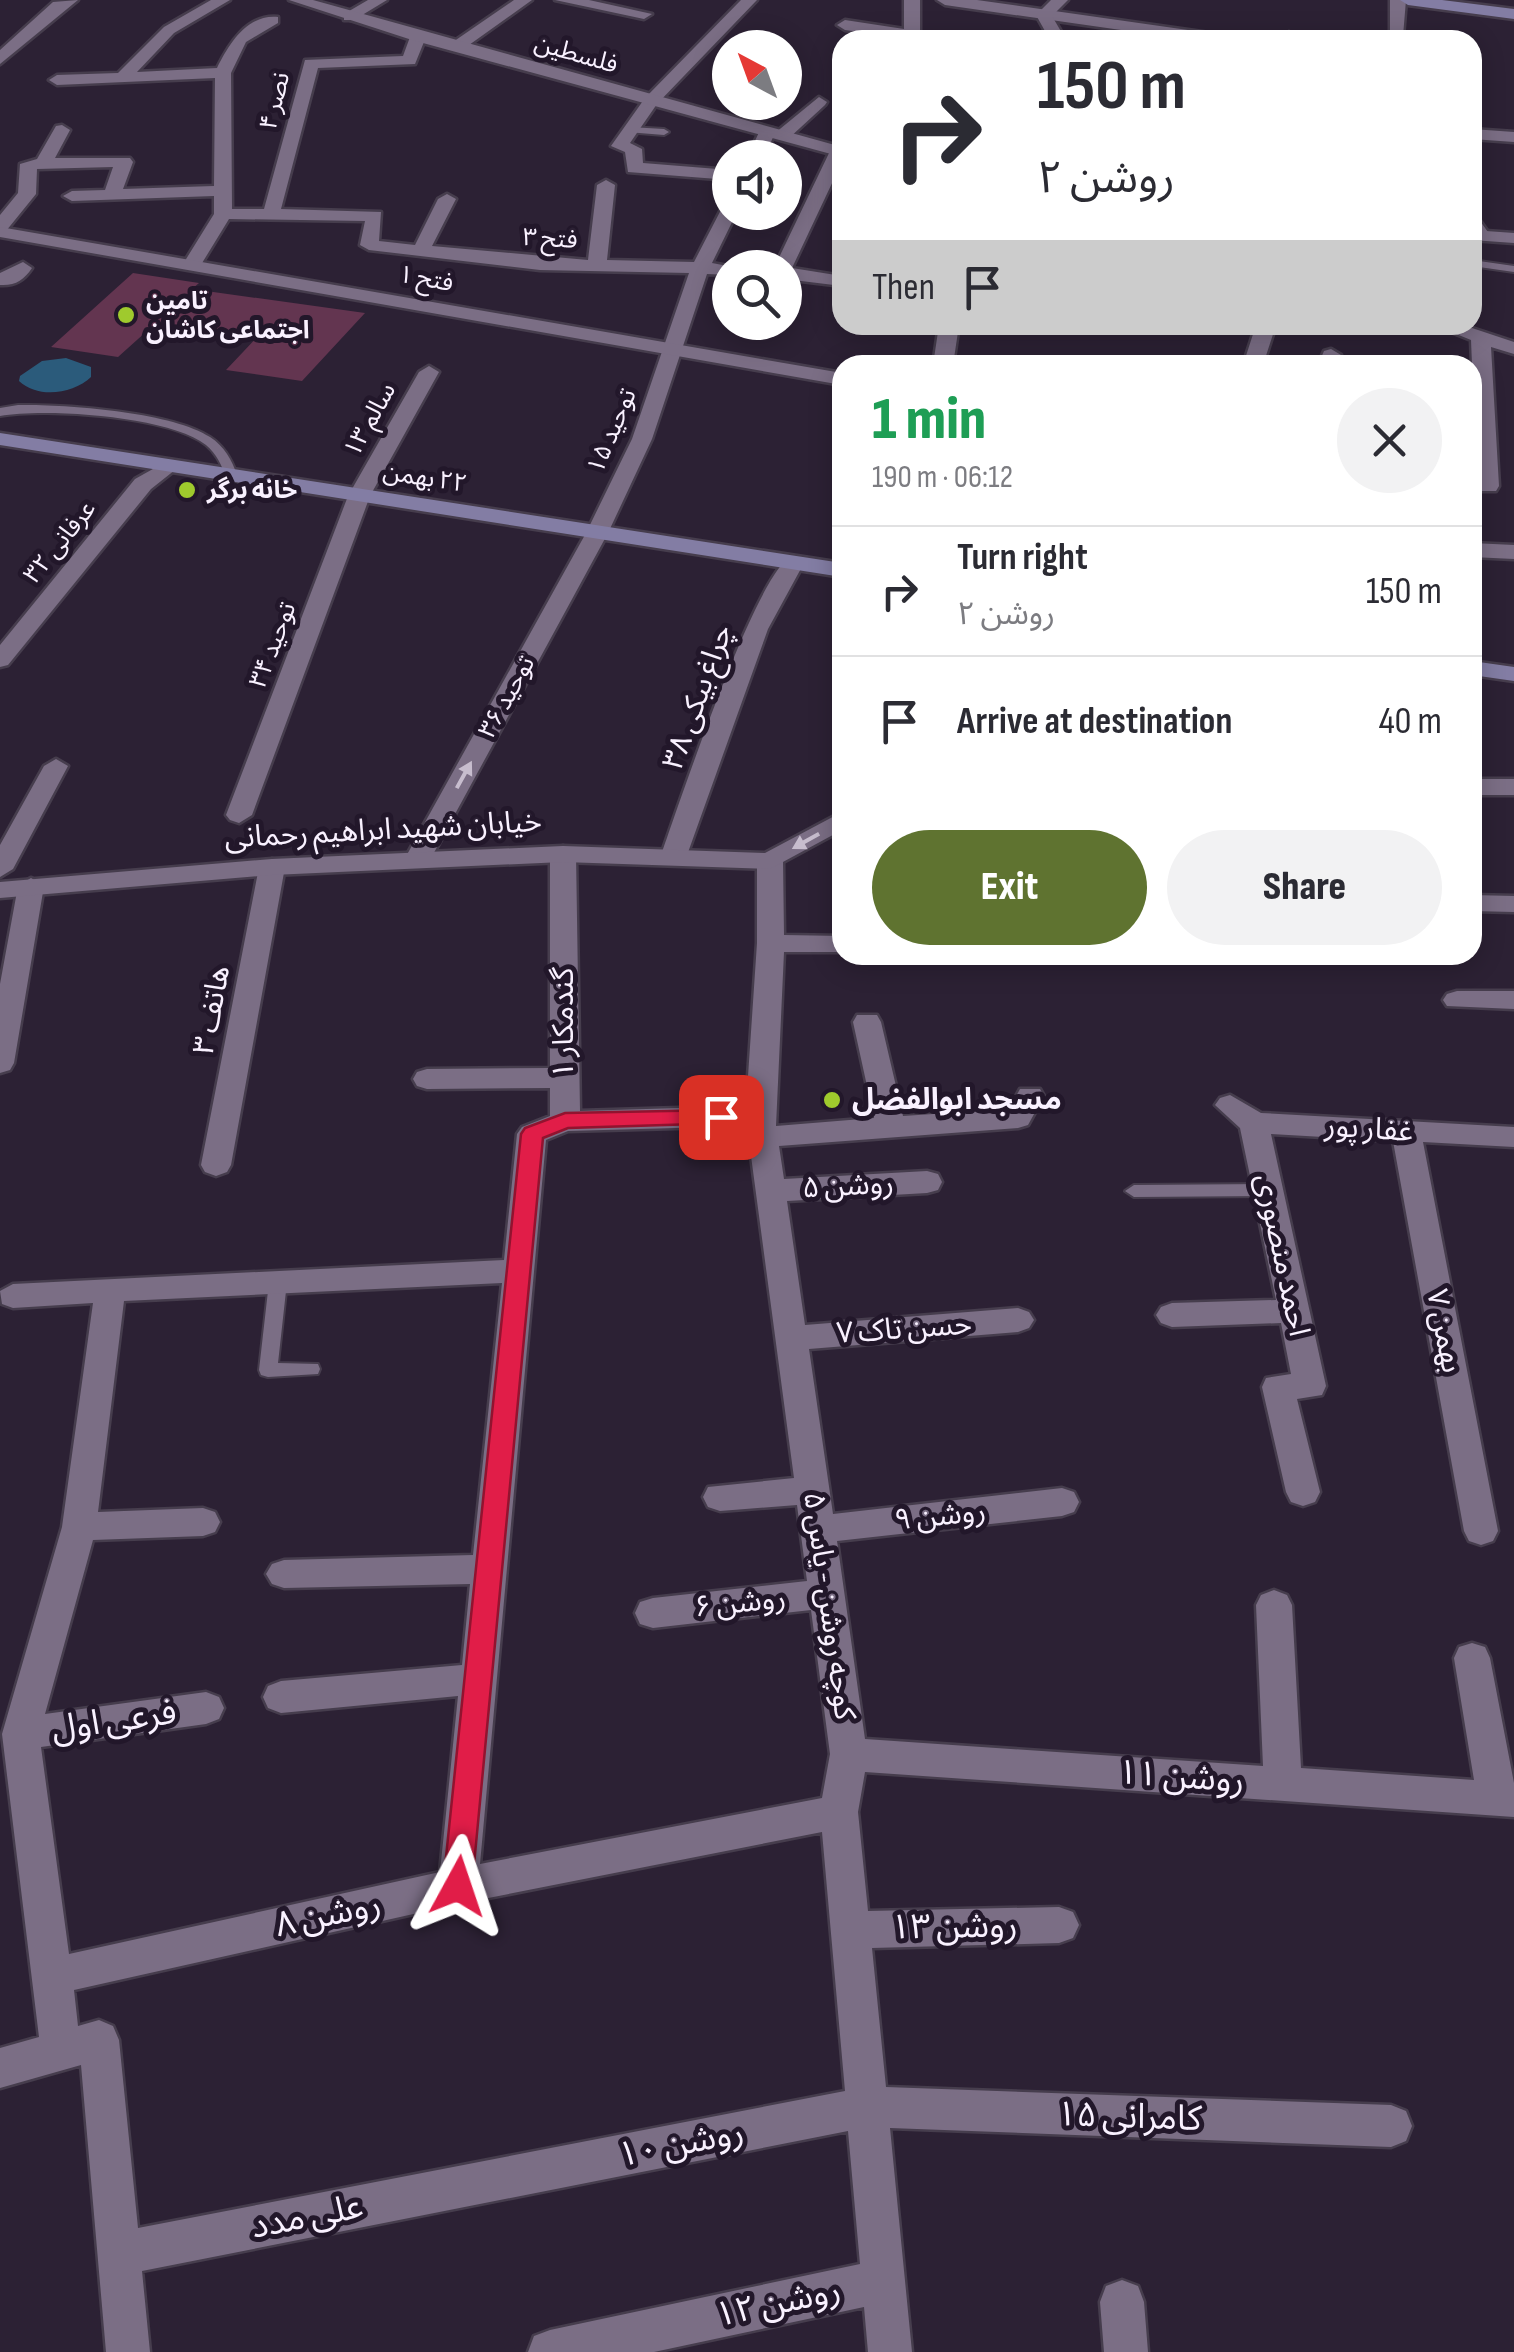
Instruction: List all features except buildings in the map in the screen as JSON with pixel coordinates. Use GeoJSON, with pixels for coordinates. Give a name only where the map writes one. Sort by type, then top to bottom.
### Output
{"type":"FeatureCollection","features":[{"type":"Feature","properties":{"kind":"main road"},"geometry":{"type":"LineString","coordinates":[[1408,0],[1514,14]]}},
{"type":"Feature","properties":{"kind":"main road","name":"٢٢ بهمن"},"geometry":{"type":"LineString","coordinates":[[0,439],[832,569]]}},
{"type":"Feature","properties":{"kind":"main road"},"geometry":{"type":"LineString","coordinates":[[1482,669],[1514,674]]}},
{"type":"Feature","properties":{"kind":"street"},"geometry":{"type":"LineString","coordinates":[[122,77],[169,30],[222,0]]}},
{"type":"Feature","properties":{"kind":"street","name":"فلسطین"},"geometry":{"type":"LineString","coordinates":[[296,0],[418,37],[832,149]]}},
{"type":"Feature","properties":{"kind":"street"},"geometry":{"type":"LineString","coordinates":[[349,17],[379,0]]}},
{"type":"Feature","properties":{"kind":"street"},"geometry":{"type":"LineString","coordinates":[[456,47],[524,0]]}},
{"type":"Feature","properties":{"kind":"street"},"geometry":{"type":"LineString","coordinates":[[563,0],[644,14]]}},
{"type":"Feature","properties":{"kind":"street"},"geometry":{"type":"LineString","coordinates":[[712,174],[634,168],[634,149],[619,146],[650,101],[749,0]]}},
{"type":"Feature","properties":{"kind":"street"},"geometry":{"type":"LineString","coordinates":[[912,0],[912,30]]}},
{"type":"Feature","properties":{"kind":"street"},"geometry":{"type":"LineString","coordinates":[[945,0],[1130,30]]}},
{"type":"Feature","properties":{"kind":"street"},"geometry":{"type":"LineString","coordinates":[[1044,15],[1060,0]]}},
{"type":"Feature","properties":{"kind":"street"},"geometry":{"type":"LineString","coordinates":[[1398,0],[1398,30]]}},
{"type":"Feature","properties":{"kind":"street"},"geometry":{"type":"LineString","coordinates":[[0,59],[60,2]]}},
{"type":"Feature","properties":{"kind":"street"},"geometry":{"type":"LineString","coordinates":[[1044,15],[1052,30]]}},
{"type":"Feature","properties":{"kind":"street"},"geometry":{"type":"LineString","coordinates":[[192,264],[223,214],[223,76],[240,40],[273,20]]}},
{"type":"Feature","properties":{"kind":"street"},"geometry":{"type":"LineString","coordinates":[[845,25],[871,30]]}},
{"type":"Feature","properties":{"kind":"street","name":"نصر ۴"},"geometry":{"type":"LineString","coordinates":[[272,215],[311,63],[409,62],[418,37]]}},
{"type":"Feature","properties":{"kind":"street"},"geometry":{"type":"LineString","coordinates":[[57,80],[223,76]]}},
{"type":"Feature","properties":{"kind":"street"},"geometry":{"type":"LineString","coordinates":[[769,140],[819,102]]}},
{"type":"Feature","properties":{"kind":"street"},"geometry":{"type":"LineString","coordinates":[[43,164],[62,130]]}},
{"type":"Feature","properties":{"kind":"street"},"geometry":{"type":"LineString","coordinates":[[1482,135],[1514,137]]}},
{"type":"Feature","properties":{"kind":"street"},"geometry":{"type":"LineString","coordinates":[[0,230],[27,194],[29,164],[124,162],[112,195]]}},
{"type":"Feature","properties":{"kind":"street"},"geometry":{"type":"LineString","coordinates":[[794,250],[832,170]]}},
{"type":"Feature","properties":{"kind":"street"},"geometry":{"type":"LineString","coordinates":[[598,266],[606,185]]}},
{"type":"Feature","properties":{"kind":"street"},"geometry":{"type":"LineString","coordinates":[[72,196],[220,190]]}},
{"type":"Feature","properties":{"kind":"street"},"geometry":{"type":"LineString","coordinates":[[421,250],[447,199]]}},
{"type":"Feature","properties":{"kind":"street"},"geometry":{"type":"LineString","coordinates":[[223,214],[272,215]]}},
{"type":"Feature","properties":{"kind":"street","name":"فتح ۳"},"geometry":{"type":"LineString","coordinates":[[272,215],[375,216],[369,245],[523,263],[712,268]]}},
{"type":"Feature","properties":{"kind":"street","name":"فتح ۱"},"geometry":{"type":"LineString","coordinates":[[0,230],[832,377]]}},
{"type":"Feature","properties":{"kind":"street","name":"توحید ۱۵"},"geometry":{"type":"LineString","coordinates":[[597,533],[642,439],[700,268],[719,230]]}},
{"type":"Feature","properties":{"kind":"street"},"geometry":{"type":"LineString","coordinates":[[1482,232],[1514,238]]}},
{"type":"Feature","properties":{"kind":"street"},"geometry":{"type":"LineString","coordinates":[[0,279],[8,280],[22,268]]}},
{"type":"Feature","properties":{"kind":"street"},"geometry":{"type":"LineString","coordinates":[[802,273],[832,278]]}},
{"type":"Feature","properties":{"kind":"street"},"geometry":{"type":"LineString","coordinates":[[1477,335],[1514,348]]}},
{"type":"Feature","properties":{"kind":"street"},"geometry":{"type":"LineString","coordinates":[[1480,336],[1481,355]]}},
{"type":"Feature","properties":{"kind":"street","name":"سالم ۱۳"},"geometry":{"type":"LineString","coordinates":[[359,496],[428,372]]}},
{"type":"Feature","properties":{"kind":"street"},"geometry":{"type":"LineString","coordinates":[[1482,407],[1514,399]]}},
{"type":"Feature","properties":{"kind":"street","name":"عرفانی ۳۲"},"geometry":{"type":"LineString","coordinates":[[0,660],[143,484],[168,466]]}},
{"type":"Feature","properties":{"kind":"street"},"geometry":{"type":"LineString","coordinates":[[1482,486],[1514,489]]}},
{"type":"Feature","properties":{"kind":"street","name":"توحید ۳۴"},"geometry":{"type":"LineString","coordinates":[[239,815],[359,496]]}},
{"type":"Feature","properties":{"kind":"street","name":"توحید ۳۶"},"geometry":{"type":"LineString","coordinates":[[417,860],[597,533]]}},
{"type":"Feature","properties":{"kind":"street"},"geometry":{"type":"LineString","coordinates":[[1482,550],[1514,552]]}},
{"type":"Feature","properties":{"kind":"street","name":"چراغ بیکی ۳۸"},"geometry":{"type":"LineString","coordinates":[[673,858],[756,629],[793,563]]}},
{"type":"Feature","properties":{"kind":"street"},"geometry":{"type":"LineString","coordinates":[[0,869],[56,766]]}},
{"type":"Feature","properties":{"kind":"street"},"geometry":{"type":"LineString","coordinates":[[1482,786],[1514,787]]}},
{"type":"Feature","properties":{"kind":"street"},"geometry":{"type":"LineString","coordinates":[[770,861],[832,826]]}},
{"type":"Feature","properties":{"kind":"street","name":"خیابان شهید ابراهیم رحمانی"},"geometry":{"type":"LineString","coordinates":[[0,890],[272,866],[563,854],[770,861]]}},
{"type":"Feature","properties":{"kind":"street","name":"گندمکار ۱"},"geometry":{"type":"LineString","coordinates":[[458,1886],[532,1134],[565,1121],[563,854]]}},
{"type":"Feature","properties":{"kind":"street","name":"کوچه روشن - یاس ۵"},"geometry":{"type":"LineString","coordinates":[[770,861],[771,943],[761,1127],[848,1754],[839,1812],[890,2352]]}},
{"type":"Feature","properties":{"kind":"street","name":"هاتف ۳"},"geometry":{"type":"LineString","coordinates":[[216,1164],[272,866]]}},
{"type":"Feature","properties":{"kind":"street"},"geometry":{"type":"LineString","coordinates":[[0,1063],[32,886]]}},
{"type":"Feature","properties":{"kind":"street"},"geometry":{"type":"LineString","coordinates":[[1482,903],[1514,904]]}},
{"type":"Feature","properties":{"kind":"street"},"geometry":{"type":"LineString","coordinates":[[771,943],[832,944]]}},
{"type":"Feature","properties":{"kind":"street"},"geometry":{"type":"LineString","coordinates":[[1457,1000],[1514,1000]]}},
{"type":"Feature","properties":{"kind":"street"},"geometry":{"type":"LineString","coordinates":[[867,1022],[890,1127]]}},
{"type":"Feature","properties":{"kind":"street"},"geometry":{"type":"LineString","coordinates":[[428,1080],[563,1078]]}},
{"type":"Feature","properties":{"kind":"street"},"geometry":{"type":"LineString","coordinates":[[565,1121],[890,1127],[1024,1107]]}},
{"type":"Feature","properties":{"kind":"street","name":"غفار پور"},"geometry":{"type":"LineString","coordinates":[[1242,1114],[1514,1138]]}},
{"type":"Feature","properties":{"kind":"street","name":"احمد منصوری"},"geometry":{"type":"LineString","coordinates":[[1242,1114],[1268,1190],[1310,1386],[1278,1388],[1303,1492]]}},
{"type":"Feature","properties":{"kind":"street","name":"بهمن ۷"},"geometry":{"type":"LineString","coordinates":[[1406,1131],[1481,1530]]}},
{"type":"Feature","properties":{"kind":"street","name":"روشن ۵"},"geometry":{"type":"LineString","coordinates":[[770,1191],[927,1182]]}},
{"type":"Feature","properties":{"kind":"street"},"geometry":{"type":"LineString","coordinates":[[13,1296],[519,1271]]}},
{"type":"Feature","properties":{"kind":"street"},"geometry":{"type":"LineString","coordinates":[[110,1290],[80,1527],[22,1734],[52,1976],[80,2045],[119,2254],[128,2352]]}},
{"type":"Feature","properties":{"kind":"street"},"geometry":{"type":"LineString","coordinates":[[1172,1315],[1294,1311]]}},
{"type":"Feature","properties":{"kind":"street","name":"حسن تاک ۷"},"geometry":{"type":"LineString","coordinates":[[789,1338],[1018,1320]]}},
{"type":"Feature","properties":{"kind":"street"},"geometry":{"type":"LineString","coordinates":[[720,1497],[813,1490]]}},
{"type":"Feature","properties":{"kind":"street","name":"روشن ۹"},"geometry":{"type":"LineString","coordinates":[[819,1529],[1062,1502]]}},
{"type":"Feature","properties":{"kind":"street"},"geometry":{"type":"LineString","coordinates":[[80,1527],[203,1522]]}},
{"type":"Feature","properties":{"kind":"street"},"geometry":{"type":"LineString","coordinates":[[284,1574],[488,1570]]}},
{"type":"Feature","properties":{"kind":"street","name":"روشن ۶"},"geometry":{"type":"LineString","coordinates":[[652,1613],[827,1593]]}},
{"type":"Feature","properties":{"kind":"street"},"geometry":{"type":"LineString","coordinates":[[1274,1605],[1282,1784]]}},
{"type":"Feature","properties":{"kind":"street"},"geometry":{"type":"LineString","coordinates":[[1472,1658],[1505,1799]]}},
{"type":"Feature","properties":{"kind":"street"},"geometry":{"type":"LineString","coordinates":[[280,1697],[477,1679]]}},
{"type":"Feature","properties":{"kind":"street","name":"فرعی اول"},"geometry":{"type":"LineString","coordinates":[[22,1734],[206,1708]]}},
{"type":"Feature","properties":{"kind":"street","name":"روشن ۱۱"},"geometry":{"type":"LineString","coordinates":[[848,1754],[1505,1799]]}},
{"type":"Feature","properties":{"kind":"street","name":"روشن ۸"},"geometry":{"type":"LineString","coordinates":[[52,1976],[458,1886],[839,1812]]}},
{"type":"Feature","properties":{"kind":"street","name":"روشن ۱۳"},"geometry":{"type":"LineString","coordinates":[[849,1930],[1059,1925]]}},
{"type":"Feature","properties":{"kind":"street"},"geometry":{"type":"LineString","coordinates":[[0,2068],[80,2045]]}},
{"type":"Feature","properties":{"kind":"street","name":"کامرانی ۱۵"},"geometry":{"type":"LineString","coordinates":[[866,2107],[1392,2126]]}},
{"type":"Feature","properties":{"kind":"street","name":"روشن ۱۰"},"geometry":{"type":"LineString","coordinates":[[495,2180],[866,2107]]}},
{"type":"Feature","properties":{"kind":"street","name":"علی مدد"},"geometry":{"type":"LineString","coordinates":[[119,2254],[495,2180]]}},
{"type":"Feature","properties":{"kind":"street","name":"روشن ۱۲"},"geometry":{"type":"LineString","coordinates":[[550,2352],[616,2345],[882,2280]]}},
{"type":"Feature","properties":{"kind":"street"},"geometry":{"type":"LineString","coordinates":[[1122,2302],[1126,2352]]}},
{"type":"Feature","properties":{"kind":"lane"},"geometry":{"type":"LineString","coordinates":[[630,130],[664,132]]}},
{"type":"Feature","properties":{"kind":"lane"},"geometry":{"type":"LineString","coordinates":[[1482,264],[1514,269]]}},
{"type":"Feature","properties":{"kind":"lane"},"geometry":{"type":"LineString","coordinates":[[0,412],[18,406],[63,409],[199,436],[226,457],[231,475]]}},
{"type":"Feature","properties":{"kind":"lane"},"geometry":{"type":"LineString","coordinates":[[1134,1191],[1268,1190]]}},
{"type":"Feature","properties":{"kind":"lane"},"geometry":{"type":"LineString","coordinates":[[278,1282],[268,1370],[311,1369]]}},
{"type":"Feature","properties":{"kind":"water"},"geometry":{"type":"Polygon","coordinates":[[[66,358],[91,367],[91,377],[75,387],[55,392],[36,390],[19,381],[20,376],[42,361],[66,358]]]}},
{"type":"Feature","properties":{"kind":"place","name":"تامین اجتماعی کاشان"},"geometry":{"type":"Point","coordinates":[126,315]}},
{"type":"Feature","properties":{"kind":"place","name":"خانه برگر"},"geometry":{"type":"Point","coordinates":[187,490]}},
{"type":"Feature","properties":{"kind":"place","name":"مسجد ابوالفضل"},"geometry":{"type":"Point","coordinates":[832,1100]}},
{"type":"Feature","properties":{"kind":"route"},"geometry":{"type":"LineString","coordinates":[[458,1886],[532,1134],[565,1121],[721,1117]]}}]}
